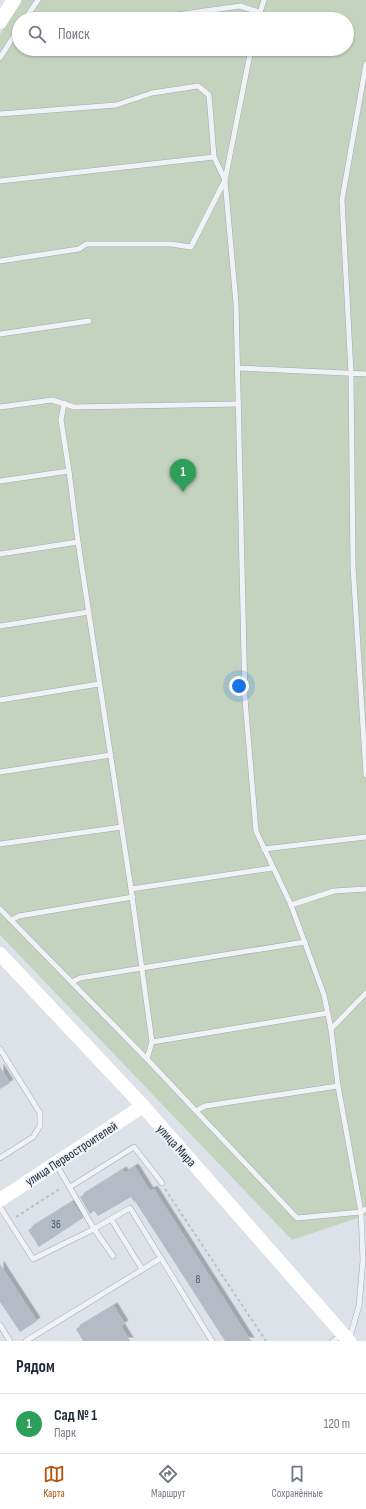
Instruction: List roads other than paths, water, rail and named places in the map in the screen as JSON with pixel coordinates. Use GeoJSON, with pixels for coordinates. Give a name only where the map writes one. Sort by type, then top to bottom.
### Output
{"type":"FeatureCollection","features":[{"type":"Feature","properties":{"kind":"main road"},"geometry":{"type":"LineString","coordinates":[[2,16],[14,0]]}},
{"type":"Feature","properties":{"kind":"main road","name":"улица Мира"},"geometry":{"type":"LineString","coordinates":[[0,954],[143,1106],[343,1339]]}},
{"type":"Feature","properties":{"kind":"main road","name":"улица Первостроителей"},"geometry":{"type":"LineString","coordinates":[[0,1200],[143,1106]]}},
{"type":"Feature","properties":{"kind":"lane"},"geometry":{"type":"LineString","coordinates":[[30,12],[38,0]]}},
{"type":"Feature","properties":{"kind":"lane"},"geometry":{"type":"LineString","coordinates":[[198,12],[240,6],[259,12],[264,0]]}},
{"type":"Feature","properties":{"kind":"lane"},"geometry":{"type":"LineString","coordinates":[[0,58],[12,40]]}},
{"type":"Feature","properties":{"kind":"lane"},"geometry":{"type":"LineString","coordinates":[[250,56],[225,180],[236,303],[245,699],[256,831],[291,905],[324,995],[331,1029],[338,1086],[364,1210],[362,1268],[358,1306],[343,1339]]}},
{"type":"Feature","properties":{"kind":"lane"},"geometry":{"type":"LineString","coordinates":[[366,64],[342,200],[351,373],[353,566],[366,775]]}},
{"type":"Feature","properties":{"kind":"lane"},"geometry":{"type":"LineString","coordinates":[[0,114],[116,105],[152,93],[198,86],[208,95],[214,157],[225,180]]}},
{"type":"Feature","properties":{"kind":"lane"},"geometry":{"type":"LineString","coordinates":[[0,181],[214,157]]}},
{"type":"Feature","properties":{"kind":"lane"},"geometry":{"type":"LineString","coordinates":[[0,261],[79,249],[86,244],[171,244],[190,247],[225,180]]}},
{"type":"Feature","properties":{"kind":"lane"},"geometry":{"type":"LineString","coordinates":[[0,334],[89,321]]}},
{"type":"Feature","properties":{"kind":"lane"},"geometry":{"type":"LineString","coordinates":[[238,368],[366,374]]}},
{"type":"Feature","properties":{"kind":"lane"},"geometry":{"type":"LineString","coordinates":[[0,407],[52,400],[74,407],[238,404]]}},
{"type":"Feature","properties":{"kind":"lane"},"geometry":{"type":"LineString","coordinates":[[64,403],[61,420],[99,684],[132,889],[152,1042],[147,1060]]}},
{"type":"Feature","properties":{"kind":"lane"},"geometry":{"type":"LineString","coordinates":[[0,481],[69,471]]}},
{"type":"Feature","properties":{"kind":"lane"},"geometry":{"type":"LineString","coordinates":[[0,554],[78,542]]}},
{"type":"Feature","properties":{"kind":"lane"},"geometry":{"type":"LineString","coordinates":[[0,626],[89,612]]}},
{"type":"Feature","properties":{"kind":"lane"},"geometry":{"type":"LineString","coordinates":[[0,700],[99,684]]}},
{"type":"Feature","properties":{"kind":"lane"},"geometry":{"type":"LineString","coordinates":[[0,772],[110,755]]}},
{"type":"Feature","properties":{"kind":"lane"},"geometry":{"type":"LineString","coordinates":[[0,844],[122,827]]}},
{"type":"Feature","properties":{"kind":"lane"},"geometry":{"type":"LineString","coordinates":[[264,849],[366,837]]}},
{"type":"Feature","properties":{"kind":"lane"},"geometry":{"type":"LineString","coordinates":[[132,889],[273,868]]}},
{"type":"Feature","properties":{"kind":"lane"},"geometry":{"type":"LineString","coordinates":[[291,905],[334,890],[366,889]]}},
{"type":"Feature","properties":{"kind":"lane"},"geometry":{"type":"LineString","coordinates":[[11,920],[19,916],[133,897]]}},
{"type":"Feature","properties":{"kind":"lane"},"geometry":{"type":"LineString","coordinates":[[0,909],[147,1060],[297,1218],[364,1210]]}},
{"type":"Feature","properties":{"kind":"lane"},"geometry":{"type":"LineString","coordinates":[[72,982],[80,978],[305,942]]}},
{"type":"Feature","properties":{"kind":"lane"},"geometry":{"type":"LineString","coordinates":[[331,1029],[366,993]]}},
{"type":"Feature","properties":{"kind":"lane"},"geometry":{"type":"LineString","coordinates":[[152,1042],[328,1012]]}},
{"type":"Feature","properties":{"kind":"lane"},"geometry":{"type":"LineString","coordinates":[[0,1049],[40,1113],[40,1126],[33,1137],[0,1158]]}},
{"type":"Feature","properties":{"kind":"lane"},"geometry":{"type":"LineString","coordinates":[[196,1111],[205,1106],[338,1086]]}},
{"type":"Feature","properties":{"kind":"lane"},"geometry":{"type":"LineString","coordinates":[[68,1185],[134,1147],[162,1183]]}},
{"type":"Feature","properties":{"kind":"lane"},"geometry":{"type":"LineString","coordinates":[[55,1164],[94,1229],[113,1256]]}},
{"type":"Feature","properties":{"kind":"lane"},"geometry":{"type":"LineString","coordinates":[[0,1207],[33,1260],[94,1229],[130,1208],[212,1341]]}},
{"type":"Feature","properties":{"kind":"lane"},"geometry":{"type":"LineString","coordinates":[[111,1219],[142,1269]]}},
{"type":"Feature","properties":{"kind":"lane"},"geometry":{"type":"LineString","coordinates":[[26,1341],[161,1258]]}},
{"type":"Feature","properties":{"kind":"lane"},"geometry":{"type":"LineString","coordinates":[[0,1325],[10,1341]]}},
{"type":"Feature","properties":{"kind":"place","name":"Сад № 1"},"geometry":{"type":"Point","coordinates":[183,492]}}]}
